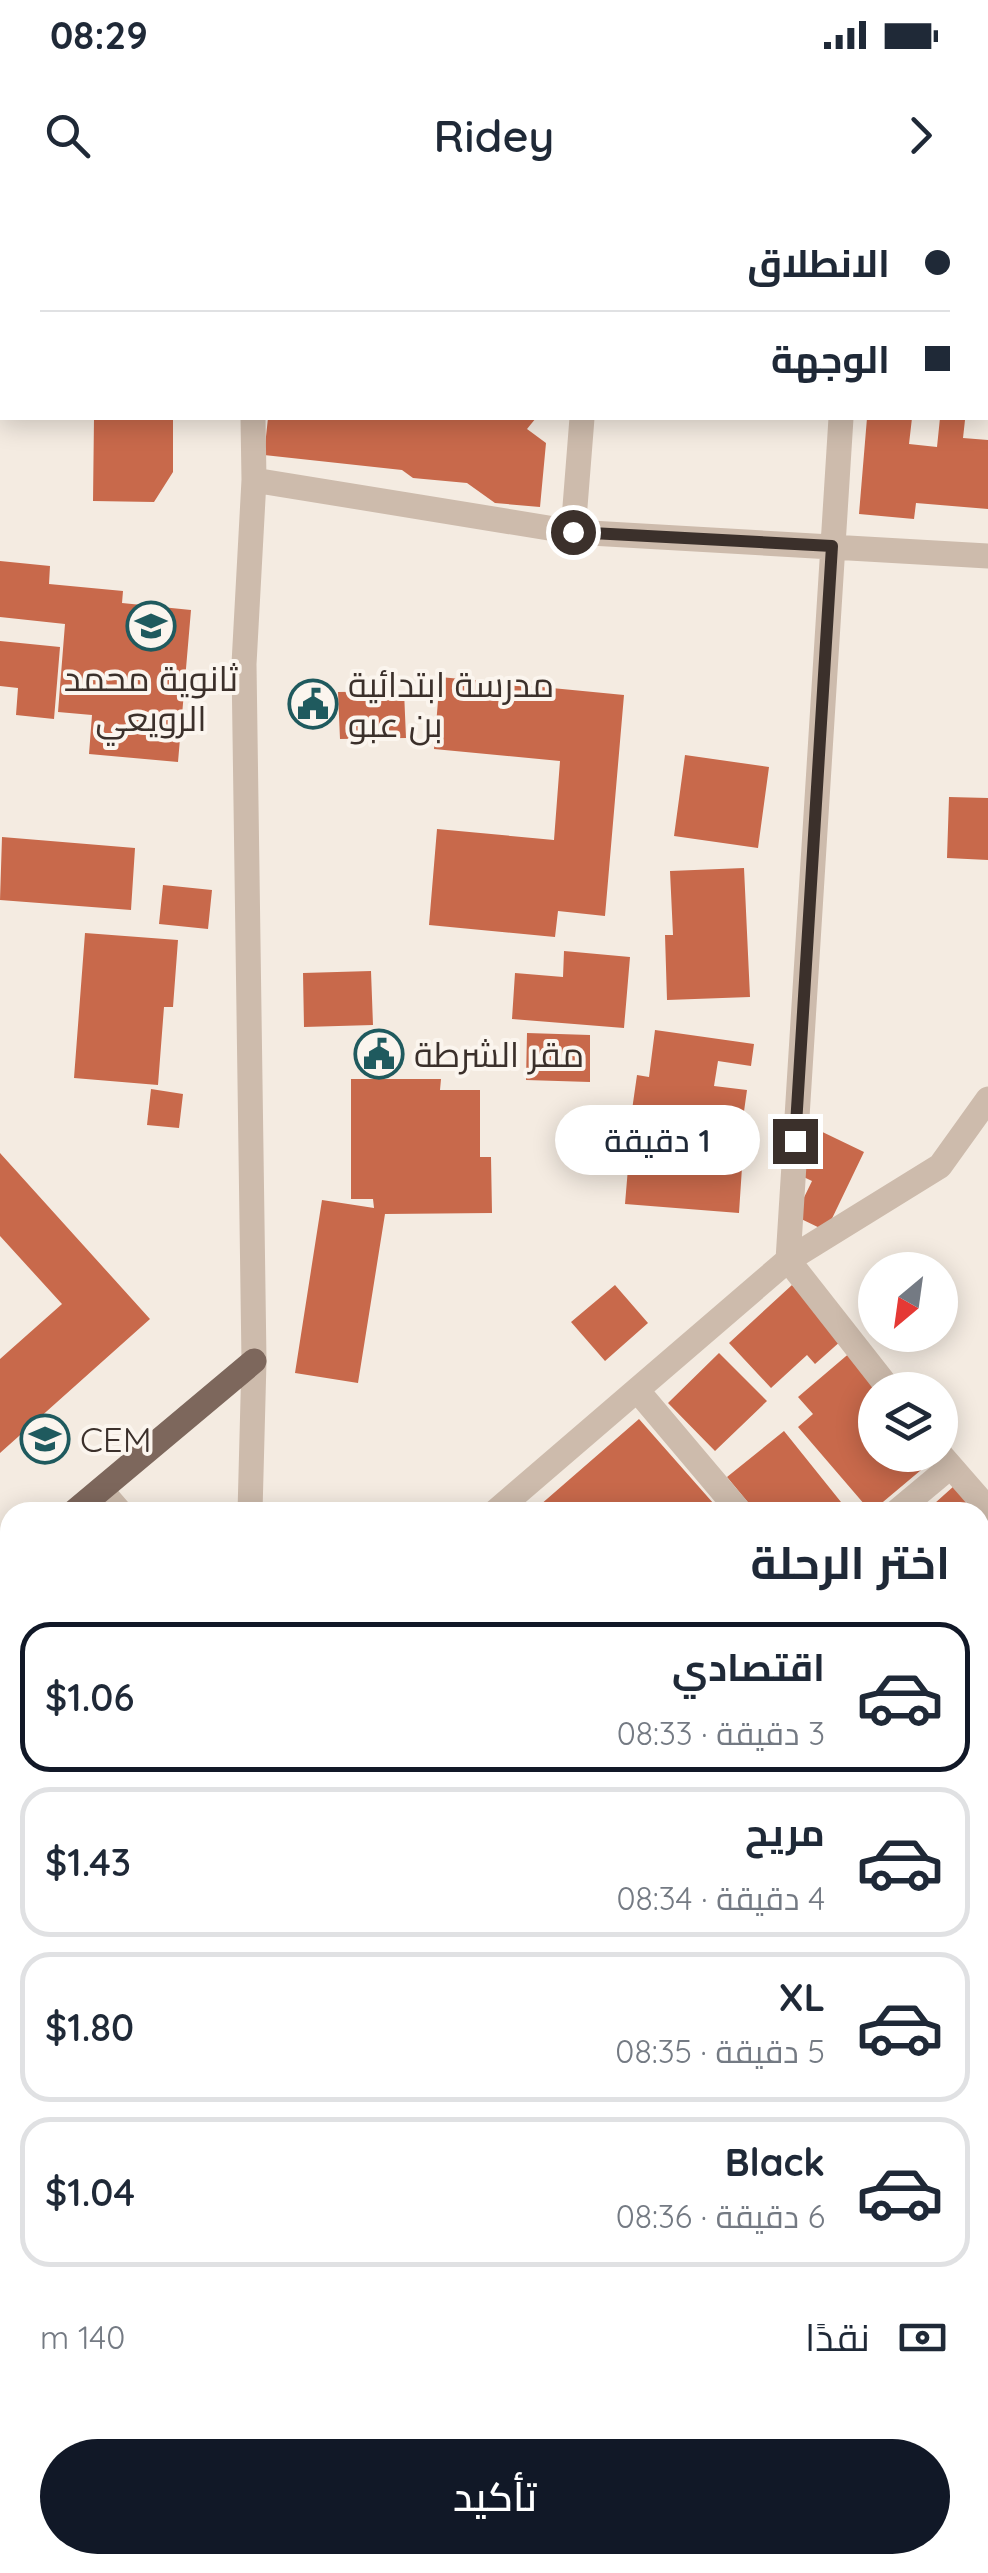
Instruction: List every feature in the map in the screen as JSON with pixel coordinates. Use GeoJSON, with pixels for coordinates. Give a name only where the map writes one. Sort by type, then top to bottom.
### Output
{"type":"FeatureCollection","features":[{"type":"Feature","properties":{"kind":"main road"},"geometry":{"type":"LineString","coordinates":[[86,1502],[254,1361]]}},
{"type":"Feature","properties":{"kind":"street"},"geometry":{"type":"LineString","coordinates":[[250,1502],[254,1361],[244,664],[254,420]]}},
{"type":"Feature","properties":{"kind":"street"},"geometry":{"type":"LineString","coordinates":[[573,532],[582,420]]}},
{"type":"Feature","properties":{"kind":"street"},"geometry":{"type":"LineString","coordinates":[[841,420],[788,1260],[876,1372]]}},
{"type":"Feature","properties":{"kind":"street"},"geometry":{"type":"LineString","coordinates":[[254,480],[573,532],[988,556]]}},
{"type":"Feature","properties":{"kind":"street"},"geometry":{"type":"LineString","coordinates":[[508,1502],[788,1260],[940,1166],[988,1099]]}},
{"type":"Feature","properties":{"kind":"street"},"geometry":{"type":"LineString","coordinates":[[637,1390],[732,1502]]}},
{"type":"Feature","properties":{"kind":"street"},"geometry":{"type":"LineString","coordinates":[[905,1502],[934,1472]]}},
{"type":"Feature","properties":{"kind":"street"},"geometry":{"type":"LineString","coordinates":[[956,1472],[982,1502]]}},
{"type":"Feature","properties":{"kind":"street"},"geometry":{"type":"LineString","coordinates":[[101,1490],[111,1502]]}},
{"type":"Feature","properties":{"kind":"building"},"geometry":{"type":"Polygon","coordinates":[[[94,420],[173,420],[173,472],[154,502],[93,501],[94,420]]]}},
{"type":"Feature","properties":{"kind":"building"},"geometry":{"type":"Polygon","coordinates":[[[268,420],[534,420],[527,429],[546,443],[540,507],[495,503],[467,483],[413,478],[402,470],[264,455],[268,420]]]}},
{"type":"Feature","properties":{"kind":"building"},"geometry":{"type":"Polygon","coordinates":[[[867,420],[912,420],[909,444],[937,447],[940,420],[965,420],[963,438],[988,440],[988,509],[916,503],[914,519],[859,514],[867,420]]]}},
{"type":"Feature","properties":{"kind":"building"},"geometry":{"type":"Polygon","coordinates":[[[0,561],[50,566],[49,584],[123,591],[122,603],[191,610],[178,762],[89,754],[92,715],[58,712],[65,624],[0,617],[0,561]]]}},
{"type":"Feature","properties":{"kind":"building"},"geometry":{"type":"Polygon","coordinates":[[[0,641],[60,647],[54,719],[16,715],[18,688],[0,686],[0,641]]]}},
{"type":"Feature","properties":{"kind":"building"},"geometry":{"type":"Polygon","coordinates":[[[440,677],[624,695],[605,916],[558,911],[555,937],[429,925],[437,829],[554,840],[560,761],[434,749],[440,677]]]}},
{"type":"Feature","properties":{"kind":"building"},"geometry":{"type":"Polygon","coordinates":[[[404,691],[406,738],[340,739],[338,692],[404,691]]]}},
{"type":"Feature","properties":{"kind":"building"},"geometry":{"type":"Polygon","coordinates":[[[685,755],[769,767],[758,848],[674,836],[685,755]]]}},
{"type":"Feature","properties":{"kind":"building"},"geometry":{"type":"Polygon","coordinates":[[[949,797],[988,798],[988,860],[947,858],[949,797]]]}},
{"type":"Feature","properties":{"kind":"building"},"geometry":{"type":"Polygon","coordinates":[[[2,837],[135,848],[131,910],[0,900],[2,837]]]}},
{"type":"Feature","properties":{"kind":"building"},"geometry":{"type":"Polygon","coordinates":[[[744,868],[750,997],[667,1000],[665,935],[673,935],[670,871],[744,868]]]}},
{"type":"Feature","properties":{"kind":"building"},"geometry":{"type":"Polygon","coordinates":[[[163,885],[212,890],[208,929],[159,924],[163,885]]]}},
{"type":"Feature","properties":{"kind":"building"},"geometry":{"type":"Polygon","coordinates":[[[85,933],[178,940],[173,1007],[164,1007],[158,1085],[74,1078],[85,933]]]}},
{"type":"Feature","properties":{"kind":"building"},"geometry":{"type":"Polygon","coordinates":[[[564,951],[630,957],[624,1028],[512,1019],[515,973],[563,977],[564,951]]]}},
{"type":"Feature","properties":{"kind":"building"},"geometry":{"type":"Polygon","coordinates":[[[371,971],[373,1025],[304,1027],[303,973],[371,971]]]}},
{"type":"Feature","properties":{"kind":"building"},"geometry":{"type":"Polygon","coordinates":[[[655,1030],[754,1044],[751,1066],[718,1061],[714,1086],[747,1090],[740,1140],[630,1124],[637,1075],[649,1077],[655,1030]]]}},
{"type":"Feature","properties":{"kind":"building"},"geometry":{"type":"Polygon","coordinates":[[[527,1033],[590,1035],[590,1082],[526,1080],[527,1033]]]}},
{"type":"Feature","properties":{"kind":"building"},"geometry":{"type":"Polygon","coordinates":[[[351,1079],[441,1079],[440,1090],[480,1090],[480,1157],[491,1157],[492,1213],[385,1214],[358,1383],[295,1373],[322,1200],[374,1208],[373,1199],[351,1199],[351,1079]]]}},
{"type":"Feature","properties":{"kind":"building"},"geometry":{"type":"Polygon","coordinates":[[[151,1089],[183,1094],[179,1128],[147,1125],[151,1089]]]}},
{"type":"Feature","properties":{"kind":"building"},"geometry":{"type":"Polygon","coordinates":[[[810,1126],[864,1152],[826,1231],[795,1216],[812,1181],[789,1170],[810,1126]]]}},
{"type":"Feature","properties":{"kind":"building"},"geometry":{"type":"Polygon","coordinates":[[[646,1133],[713,1137],[712,1150],[743,1152],[739,1213],[625,1204],[629,1156],[644,1157],[646,1133]]]}},
{"type":"Feature","properties":{"kind":"building"},"geometry":{"type":"Polygon","coordinates":[[[0,1153],[150,1319],[0,1453],[0,1359],[62,1304],[0,1236],[0,1153]]]}},
{"type":"Feature","properties":{"kind":"building"},"geometry":{"type":"Polygon","coordinates":[[[615,1285],[648,1323],[605,1361],[571,1322],[615,1285]]]}},
{"type":"Feature","properties":{"kind":"building"},"geometry":{"type":"Polygon","coordinates":[[[792,1285],[842,1340],[815,1364],[807,1355],[771,1388],[729,1343],[792,1285]]]}},
{"type":"Feature","properties":{"kind":"building"},"geometry":{"type":"Polygon","coordinates":[[[852,1351],[864,1372],[858,1372],[858,1472],[919,1472],[883,1502],[862,1502],[798,1427],[813,1414],[798,1397],[852,1351]]]}},
{"type":"Feature","properties":{"kind":"building"},"geometry":{"type":"Polygon","coordinates":[[[719,1353],[767,1401],[715,1451],[668,1403],[719,1353]]]}},
{"type":"Feature","properties":{"kind":"building"},"geometry":{"type":"Polygon","coordinates":[[[639,1419],[712,1502],[544,1502],[639,1419]]]}},
{"type":"Feature","properties":{"kind":"building"},"geometry":{"type":"Polygon","coordinates":[[[784,1431],[841,1502],[748,1502],[727,1477],[784,1431]]]}},
{"type":"Feature","properties":{"kind":"building"},"geometry":{"type":"Polygon","coordinates":[[[954,1486],[969,1502],[936,1502],[954,1486]]]}},
{"type":"Feature","properties":{"kind":"place","name":"ثانوية محمد الرويعي"},"geometry":{"type":"Point","coordinates":[151,626]}},
{"type":"Feature","properties":{"kind":"place","name":"مدرسة ابتدائية بن عبو"},"geometry":{"type":"Point","coordinates":[313,704]}},
{"type":"Feature","properties":{"kind":"place","name":"مقر الشرطة"},"geometry":{"type":"Point","coordinates":[379,1054]}},
{"type":"Feature","properties":{"kind":"place","name":"CEM"},"geometry":{"type":"Point","coordinates":[45,1439]}},
{"type":"Feature","properties":{"kind":"route"},"geometry":{"type":"LineString","coordinates":[[573,532],[832,546],[795,1141]]}}]}
